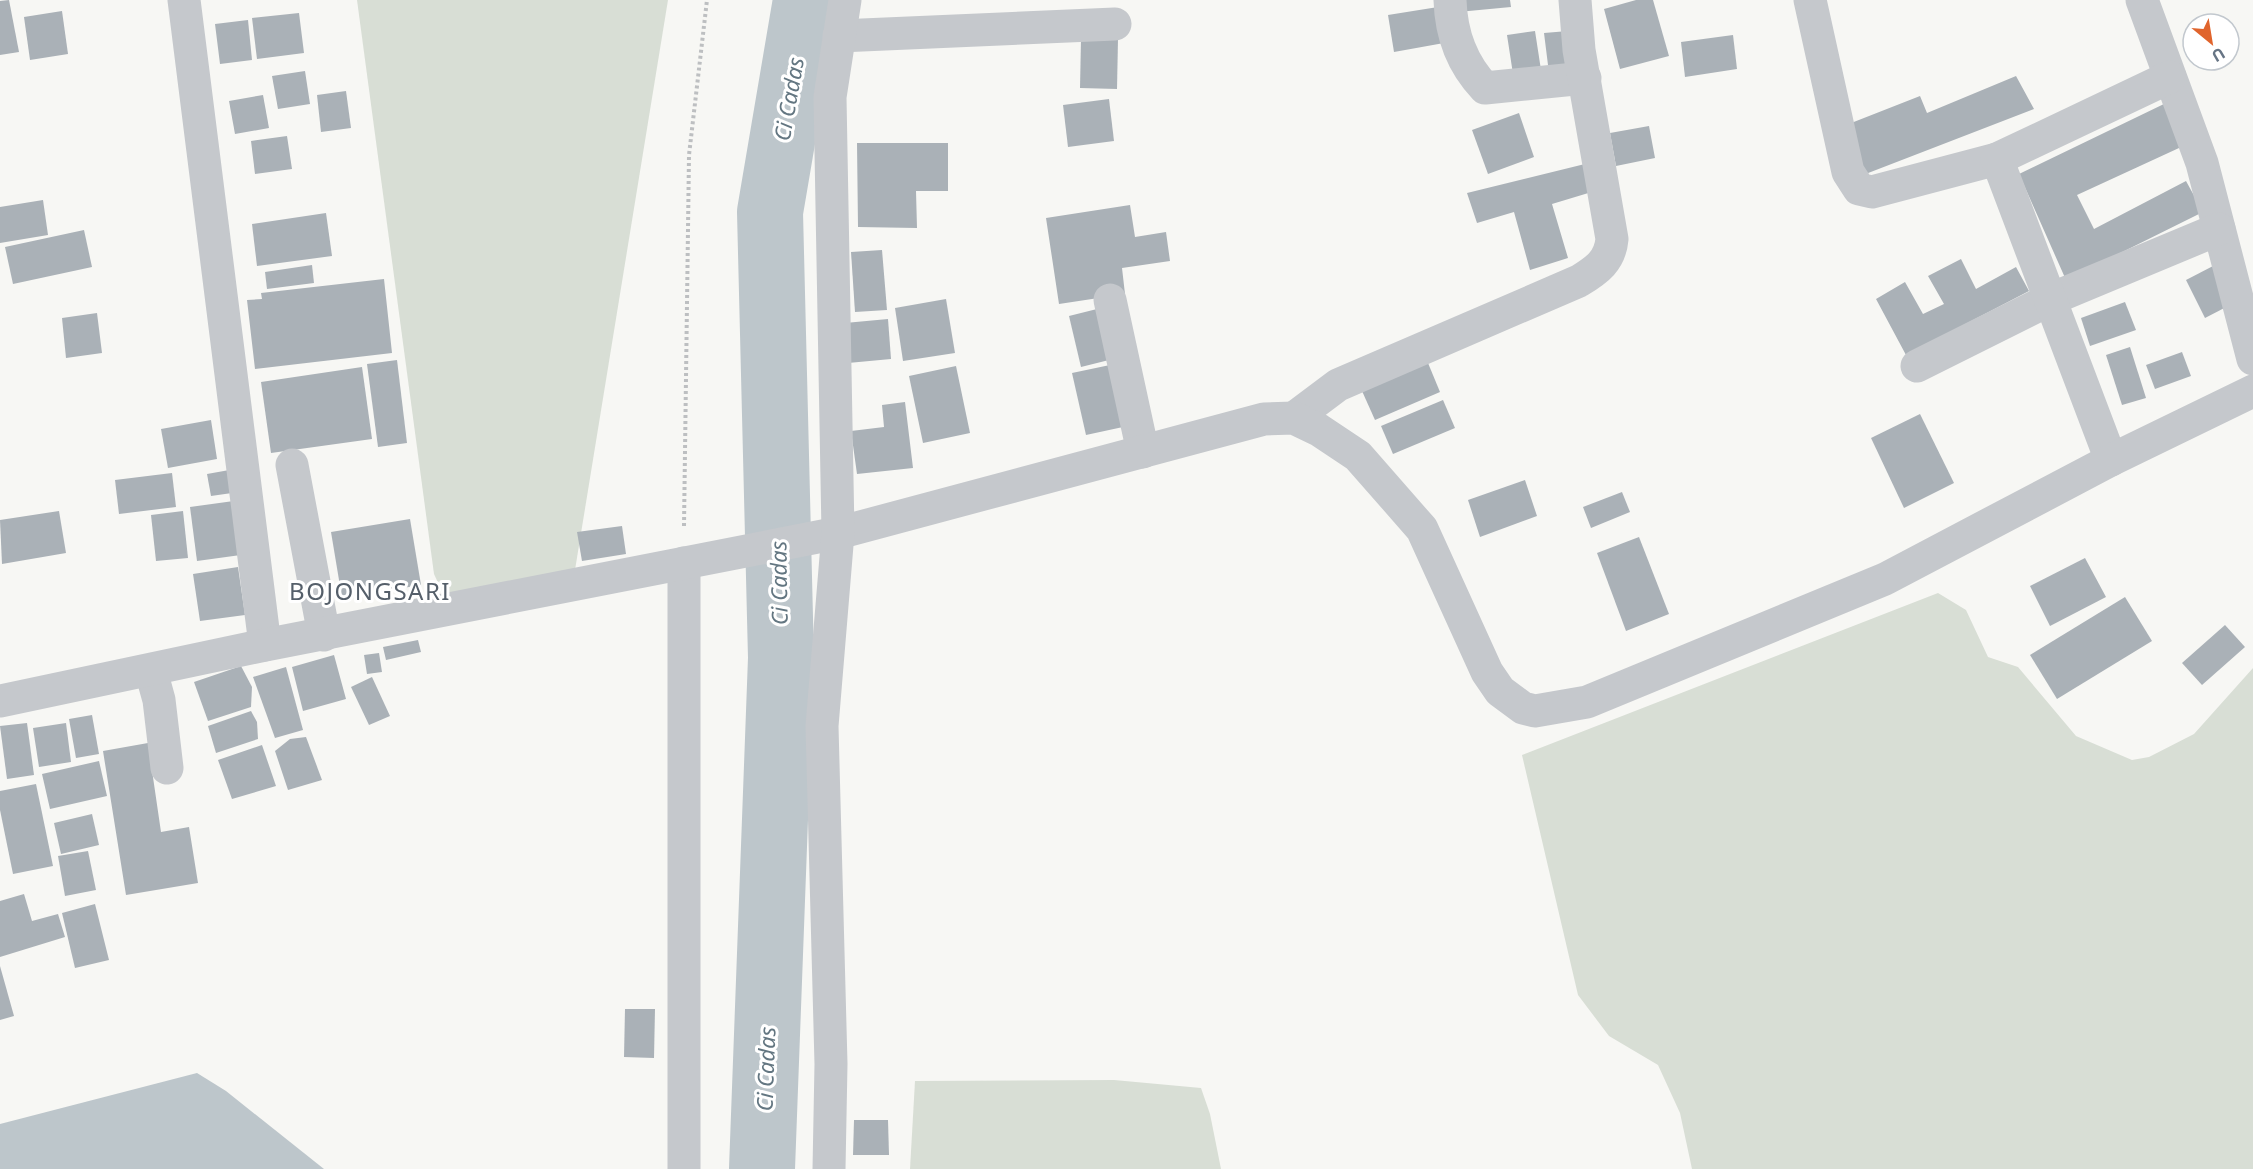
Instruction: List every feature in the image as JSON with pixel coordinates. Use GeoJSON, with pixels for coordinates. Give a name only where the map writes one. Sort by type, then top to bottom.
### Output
{"type":"FeatureCollection","features":[{"type":"Feature","properties":{"kind":"street"},"geometry":{"type":"LineString","coordinates":[[184,0],[265,645]]}},
{"type":"Feature","properties":{"kind":"street"},"geometry":{"type":"LineString","coordinates":[[829,1169],[831,1064],[822,726],[830,97],[845,0]]}},
{"type":"Feature","properties":{"kind":"street"},"geometry":{"type":"LineString","coordinates":[[1450,0],[1453,36],[1463,57],[1485,88],[1585,78]]}},
{"type":"Feature","properties":{"kind":"street"},"geometry":{"type":"LineString","coordinates":[[1294,418],[1338,385],[1579,281],[1605,263],[1611,252],[1612,239],[1579,50],[1575,0]]}},
{"type":"Feature","properties":{"kind":"street"},"geometry":{"type":"LineString","coordinates":[[1810,0],[1848,172],[1859,189],[1872,192],[1997,159],[2170,77]]}},
{"type":"Feature","properties":{"kind":"street"},"geometry":{"type":"LineString","coordinates":[[2142,0],[2202,163],[2253,359]]}},
{"type":"Feature","properties":{"kind":"street"},"geometry":{"type":"LineString","coordinates":[[839,36],[1115,24]]}},
{"type":"Feature","properties":{"kind":"street"},"geometry":{"type":"LineString","coordinates":[[1997,159],[2111,460]]}},
{"type":"Feature","properties":{"kind":"street"},"geometry":{"type":"LineString","coordinates":[[1917,366],[2050,299],[2219,229]]}},
{"type":"Feature","properties":{"kind":"street"},"geometry":{"type":"LineString","coordinates":[[1110,300],[1143,452]]}},
{"type":"Feature","properties":{"kind":"street"},"geometry":{"type":"LineString","coordinates":[[0,701],[152,671],[265,645],[826,536],[1264,418],[1294,418],[1319,430],[1358,456],[1422,529],[1492,683],[1523,708],[1536,711],[1587,702],[1885,579],[2111,460],[2253,391]]}},
{"type":"Feature","properties":{"kind":"street"},"geometry":{"type":"LineString","coordinates":[[292,465],[324,635]]}},
{"type":"Feature","properties":{"kind":"street"},"geometry":{"type":"LineString","coordinates":[[684,1169],[691,562]]}},
{"type":"Feature","properties":{"kind":"street"},"geometry":{"type":"LineString","coordinates":[[152,671],[159,700],[167,768]]}},
{"type":"Feature","properties":{"kind":"path"},"geometry":{"type":"LineString","coordinates":[[691,562],[688,155],[707,0]]}},
{"type":"Feature","properties":{"kind":"shaded area"},"geometry":{"type":"Polygon","coordinates":[[[357,0],[668,0],[575,570],[445,598],[434,574],[357,0]]]}},
{"type":"Feature","properties":{"kind":"shaded area"},"geometry":{"type":"Polygon","coordinates":[[[1938,593],[1966,610],[1988,657],[2018,667],[2076,736],[2132,760],[2149,757],[2194,734],[2253,668],[2253,1169],[1692,1169],[1680,1113],[1658,1065],[1609,1036],[1578,995],[1522,755],[1938,593]]]}},
{"type":"Feature","properties":{"kind":"shaded area"},"geometry":{"type":"Polygon","coordinates":[[[197,1073],[226,1091],[324,1169],[0,1169],[0,1124],[197,1073]]]}},
{"type":"Feature","properties":{"kind":"shaded area"},"geometry":{"type":"Polygon","coordinates":[[[1114,1080],[1201,1088],[1210,1114],[1221,1169],[910,1169],[915,1081],[1114,1080]]]}},
{"type":"Feature","properties":{"kind":"building"},"geometry":{"type":"Polygon","coordinates":[[[9,0],[19,52],[0,55],[0,1],[9,0]]]}},
{"type":"Feature","properties":{"kind":"building"},"geometry":{"type":"Polygon","coordinates":[[[1457,0],[1510,0],[1511,7],[1458,12],[1457,0]]]}},
{"type":"Feature","properties":{"kind":"building"},"geometry":{"type":"Polygon","coordinates":[[[1636,0],[1653,0],[1669,56],[1620,69],[1604,9],[1636,0]]]}},
{"type":"Feature","properties":{"kind":"building"},"geometry":{"type":"Polygon","coordinates":[[[1438,7],[1444,43],[1394,52],[1388,15],[1438,7]]]}},
{"type":"Feature","properties":{"kind":"building"},"geometry":{"type":"Polygon","coordinates":[[[62,11],[68,54],[30,60],[24,17],[62,11]]]}},
{"type":"Feature","properties":{"kind":"building"},"geometry":{"type":"Polygon","coordinates":[[[299,13],[304,53],[257,59],[252,18],[299,13]]]}},
{"type":"Feature","properties":{"kind":"building"},"geometry":{"type":"Polygon","coordinates":[[[248,20],[252,60],[220,64],[215,24],[248,20]]]}},
{"type":"Feature","properties":{"kind":"building"},"geometry":{"type":"Polygon","coordinates":[[[1535,31],[1541,70],[1513,74],[1507,35],[1535,31]]]}},
{"type":"Feature","properties":{"kind":"building"},"geometry":{"type":"Polygon","coordinates":[[[1568,31],[1573,70],[1549,73],[1544,33],[1568,31]]]}},
{"type":"Feature","properties":{"kind":"building"},"geometry":{"type":"Polygon","coordinates":[[[1733,35],[1737,69],[1685,77],[1681,42],[1733,35]]]}},
{"type":"Feature","properties":{"kind":"building"},"geometry":{"type":"Polygon","coordinates":[[[1081,39],[1118,39],[1117,89],[1080,88],[1081,39]]]}},
{"type":"Feature","properties":{"kind":"building"},"geometry":{"type":"Polygon","coordinates":[[[305,71],[310,104],[278,109],[272,76],[305,71]]]}},
{"type":"Feature","properties":{"kind":"building"},"geometry":{"type":"Polygon","coordinates":[[[2016,76],[2034,109],[1863,175],[1841,127],[1920,96],[1927,113],[2016,76]]]}},
{"type":"Feature","properties":{"kind":"building"},"geometry":{"type":"Polygon","coordinates":[[[346,91],[351,128],[321,132],[317,95],[346,91]]]}},
{"type":"Feature","properties":{"kind":"building"},"geometry":{"type":"Polygon","coordinates":[[[263,95],[269,128],[235,134],[229,101],[263,95]]]}},
{"type":"Feature","properties":{"kind":"building"},"geometry":{"type":"Polygon","coordinates":[[[1109,99],[1114,141],[1068,147],[1063,105],[1109,99]]]}},
{"type":"Feature","properties":{"kind":"building"},"geometry":{"type":"Polygon","coordinates":[[[2166,103],[2179,127],[2179,148],[2077,195],[2094,229],[2186,181],[2203,212],[2066,280],[2019,174],[2166,103]]]}},
{"type":"Feature","properties":{"kind":"building"},"geometry":{"type":"Polygon","coordinates":[[[1519,113],[1534,157],[1488,174],[1472,130],[1519,113]]]}},
{"type":"Feature","properties":{"kind":"building"},"geometry":{"type":"Polygon","coordinates":[[[1649,126],[1655,158],[1616,166],[1610,133],[1649,126]]]}},
{"type":"Feature","properties":{"kind":"building"},"geometry":{"type":"Polygon","coordinates":[[[287,136],[292,169],[255,174],[251,141],[287,136]]]}},
{"type":"Feature","properties":{"kind":"building"},"geometry":{"type":"Polygon","coordinates":[[[857,143],[948,143],[948,191],[916,191],[917,228],[858,227],[857,143]]]}},
{"type":"Feature","properties":{"kind":"building"},"geometry":{"type":"Polygon","coordinates":[[[1589,163],[1595,191],[1552,204],[1568,258],[1530,270],[1514,212],[1477,223],[1467,193],[1589,163]]]}},
{"type":"Feature","properties":{"kind":"building"},"geometry":{"type":"Polygon","coordinates":[[[43,200],[48,235],[0,243],[0,207],[43,200]]]}},
{"type":"Feature","properties":{"kind":"building"},"geometry":{"type":"Polygon","coordinates":[[[1130,205],[1135,237],[1166,232],[1170,261],[1122,268],[1125,294],[1059,304],[1046,218],[1130,205]]]}},
{"type":"Feature","properties":{"kind":"building"},"geometry":{"type":"Polygon","coordinates":[[[326,213],[332,256],[257,266],[252,224],[326,213]]]}},
{"type":"Feature","properties":{"kind":"building"},"geometry":{"type":"Polygon","coordinates":[[[84,230],[92,267],[13,284],[5,247],[84,230]]]}},
{"type":"Feature","properties":{"kind":"building"},"geometry":{"type":"Polygon","coordinates":[[[882,250],[887,310],[855,312],[851,252],[882,250]]]}},
{"type":"Feature","properties":{"kind":"building"},"geometry":{"type":"Polygon","coordinates":[[[1961,259],[1976,289],[2016,267],[2029,291],[1906,355],[1876,299],[1905,282],[1923,314],[1944,304],[1928,276],[1961,259]]]}},
{"type":"Feature","properties":{"kind":"building"},"geometry":{"type":"Polygon","coordinates":[[[312,265],[314,283],[267,289],[265,272],[312,265]]]}},
{"type":"Feature","properties":{"kind":"building"},"geometry":{"type":"Polygon","coordinates":[[[2215,265],[2234,303],[2205,318],[2186,280],[2215,265]]]}},
{"type":"Feature","properties":{"kind":"building"},"geometry":{"type":"Polygon","coordinates":[[[384,279],[392,353],[255,369],[247,300],[262,299],[261,293],[384,279]]]}},
{"type":"Feature","properties":{"kind":"building"},"geometry":{"type":"Polygon","coordinates":[[[946,299],[955,353],[903,361],[895,308],[946,299]]]}},
{"type":"Feature","properties":{"kind":"building"},"geometry":{"type":"Polygon","coordinates":[[[2125,302],[2136,330],[2090,346],[2081,318],[2125,302]]]}},
{"type":"Feature","properties":{"kind":"building"},"geometry":{"type":"Polygon","coordinates":[[[1101,308],[1113,359],[1081,367],[1069,316],[1101,308]]]}},
{"type":"Feature","properties":{"kind":"building"},"geometry":{"type":"Polygon","coordinates":[[[97,313],[102,353],[66,358],[62,318],[97,313]]]}},
{"type":"Feature","properties":{"kind":"building"},"geometry":{"type":"Polygon","coordinates":[[[888,319],[891,359],[848,363],[845,323],[888,319]]]}},
{"type":"Feature","properties":{"kind":"building"},"geometry":{"type":"Polygon","coordinates":[[[2130,347],[2146,398],[2122,405],[2106,355],[2130,347]]]}},
{"type":"Feature","properties":{"kind":"building"},"geometry":{"type":"Polygon","coordinates":[[[2182,352],[2191,376],[2155,389],[2146,365],[2182,352]]]}},
{"type":"Feature","properties":{"kind":"building"},"geometry":{"type":"Polygon","coordinates":[[[397,360],[407,443],[378,447],[367,364],[397,360]]]}},
{"type":"Feature","properties":{"kind":"building"},"geometry":{"type":"Polygon","coordinates":[[[1428,363],[1440,392],[1375,420],[1362,391],[1428,363]]]}},
{"type":"Feature","properties":{"kind":"building"},"geometry":{"type":"Polygon","coordinates":[[[1110,365],[1123,427],[1086,435],[1072,373],[1110,365]]]}},
{"type":"Feature","properties":{"kind":"building"},"geometry":{"type":"Polygon","coordinates":[[[956,366],[970,433],[923,443],[909,376],[956,366]]]}},
{"type":"Feature","properties":{"kind":"building"},"geometry":{"type":"Polygon","coordinates":[[[362,367],[372,439],[271,453],[261,382],[362,367]]]}},
{"type":"Feature","properties":{"kind":"building"},"geometry":{"type":"Polygon","coordinates":[[[1443,400],[1455,428],[1393,454],[1381,426],[1443,400]]]}},
{"type":"Feature","properties":{"kind":"building"},"geometry":{"type":"Polygon","coordinates":[[[905,402],[913,468],[857,474],[851,431],[884,427],[882,405],[905,402]]]}},
{"type":"Feature","properties":{"kind":"building"},"geometry":{"type":"Polygon","coordinates":[[[1920,414],[1954,483],[1904,508],[1871,438],[1920,414]]]}},
{"type":"Feature","properties":{"kind":"building"},"geometry":{"type":"Polygon","coordinates":[[[211,420],[217,459],[168,468],[161,429],[211,420]]]}},
{"type":"Feature","properties":{"kind":"building"},"geometry":{"type":"Polygon","coordinates":[[[235,469],[239,492],[211,496],[207,474],[235,469]]]}},
{"type":"Feature","properties":{"kind":"building"},"geometry":{"type":"Polygon","coordinates":[[[172,473],[176,507],[119,514],[115,480],[172,473]]]}},
{"type":"Feature","properties":{"kind":"building"},"geometry":{"type":"Polygon","coordinates":[[[1525,480],[1537,516],[1480,537],[1468,500],[1525,480]]]}},
{"type":"Feature","properties":{"kind":"building"},"geometry":{"type":"Polygon","coordinates":[[[1622,492],[1630,512],[1591,528],[1583,507],[1622,492]]]}},
{"type":"Feature","properties":{"kind":"building"},"geometry":{"type":"Polygon","coordinates":[[[241,500],[248,554],[197,561],[190,507],[241,500]]]}},
{"type":"Feature","properties":{"kind":"building"},"geometry":{"type":"Polygon","coordinates":[[[59,511],[66,553],[2,564],[0,520],[59,511]]]}},
{"type":"Feature","properties":{"kind":"building"},"geometry":{"type":"Polygon","coordinates":[[[183,511],[188,558],[156,561],[151,515],[183,511]]]}},
{"type":"Feature","properties":{"kind":"building"},"geometry":{"type":"Polygon","coordinates":[[[410,519],[421,585],[342,598],[331,532],[410,519]]]}},
{"type":"Feature","properties":{"kind":"building"},"geometry":{"type":"Polygon","coordinates":[[[622,526],[626,554],[582,561],[577,532],[622,526]]]}},
{"type":"Feature","properties":{"kind":"building"},"geometry":{"type":"Polygon","coordinates":[[[1639,537],[1669,614],[1626,631],[1597,553],[1639,537]]]}},
{"type":"Feature","properties":{"kind":"building"},"geometry":{"type":"Polygon","coordinates":[[[2085,558],[2106,597],[2050,626],[2030,586],[2085,558]]]}},
{"type":"Feature","properties":{"kind":"building"},"geometry":{"type":"Polygon","coordinates":[[[238,567],[245,615],[200,621],[193,574],[238,567]]]}},
{"type":"Feature","properties":{"kind":"building"},"geometry":{"type":"Polygon","coordinates":[[[2125,597],[2152,641],[2057,699],[2030,655],[2125,597]]]}},
{"type":"Feature","properties":{"kind":"building"},"geometry":{"type":"Polygon","coordinates":[[[2225,625],[2245,647],[2202,685],[2182,663],[2225,625]]]}},
{"type":"Feature","properties":{"kind":"building"},"geometry":{"type":"Polygon","coordinates":[[[418,640],[421,652],[386,660],[383,647],[418,640]]]}},
{"type":"Feature","properties":{"kind":"building"},"geometry":{"type":"Polygon","coordinates":[[[379,653],[382,672],[367,674],[364,655],[379,653]]]}},
{"type":"Feature","properties":{"kind":"building"},"geometry":{"type":"Polygon","coordinates":[[[334,655],[346,699],[303,711],[292,667],[334,655]]]}},
{"type":"Feature","properties":{"kind":"building"},"geometry":{"type":"Polygon","coordinates":[[[241,666],[252,687],[251,707],[208,721],[194,682],[241,666]]]}},
{"type":"Feature","properties":{"kind":"building"},"geometry":{"type":"Polygon","coordinates":[[[286,667],[303,730],[275,738],[253,677],[286,667]]]}},
{"type":"Feature","properties":{"kind":"building"},"geometry":{"type":"Polygon","coordinates":[[[372,677],[390,716],[369,725],[351,687],[372,677]]]}},
{"type":"Feature","properties":{"kind":"building"},"geometry":{"type":"Polygon","coordinates":[[[251,711],[257,722],[258,739],[216,753],[208,726],[251,711]]]}},
{"type":"Feature","properties":{"kind":"building"},"geometry":{"type":"Polygon","coordinates":[[[92,715],[99,754],[76,758],[69,719],[92,715]]]}},
{"type":"Feature","properties":{"kind":"building"},"geometry":{"type":"Polygon","coordinates":[[[27,723],[34,775],[7,779],[0,726],[27,723]]]}},
{"type":"Feature","properties":{"kind":"building"},"geometry":{"type":"Polygon","coordinates":[[[66,723],[71,762],[39,767],[33,728],[66,723]]]}},
{"type":"Feature","properties":{"kind":"building"},"geometry":{"type":"Polygon","coordinates":[[[306,737],[322,780],[288,790],[275,751],[290,739],[306,737]]]}},
{"type":"Feature","properties":{"kind":"building"},"geometry":{"type":"Polygon","coordinates":[[[148,743],[161,832],[189,827],[198,883],[126,895],[103,751],[148,743]]]}},
{"type":"Feature","properties":{"kind":"building"},"geometry":{"type":"Polygon","coordinates":[[[262,745],[276,786],[232,799],[218,760],[262,745]]]}},
{"type":"Feature","properties":{"kind":"building"},"geometry":{"type":"Polygon","coordinates":[[[99,761],[107,796],[50,809],[42,774],[99,761]]]}},
{"type":"Feature","properties":{"kind":"building"},"geometry":{"type":"Polygon","coordinates":[[[36,784],[53,866],[13,874],[0,810],[0,791],[36,784]]]}},
{"type":"Feature","properties":{"kind":"building"},"geometry":{"type":"Polygon","coordinates":[[[92,814],[99,845],[61,854],[54,823],[92,814]]]}},
{"type":"Feature","properties":{"kind":"building"},"geometry":{"type":"Polygon","coordinates":[[[88,851],[96,890],[65,896],[58,856],[88,851]]]}},
{"type":"Feature","properties":{"kind":"building"},"geometry":{"type":"Polygon","coordinates":[[[24,894],[32,921],[58,914],[65,937],[0,957],[0,901],[24,894]]]}},
{"type":"Feature","properties":{"kind":"building"},"geometry":{"type":"Polygon","coordinates":[[[95,904],[109,960],[75,968],[62,913],[95,904]]]}},
{"type":"Feature","properties":{"kind":"building"},"geometry":{"type":"Polygon","coordinates":[[[0,966],[14,1016],[0,1020],[0,966]]]}},
{"type":"Feature","properties":{"kind":"building"},"geometry":{"type":"Polygon","coordinates":[[[625,1009],[655,1009],[654,1058],[624,1057],[625,1009]]]}},
{"type":"Feature","properties":{"kind":"building"},"geometry":{"type":"Polygon","coordinates":[[[854,1120],[888,1120],[889,1155],[853,1155],[854,1120]]]}},
{"type":"Feature","properties":{"kind":"waterway","name":"Ci Cadas"},"geometry":{"type":"LineString","coordinates":[[762,1169],[781,658],[770,212],[806,0]]}},
{"type":"Feature","properties":{"kind":"district","name":"BOJONGSARI"},"geometry":{"type":"Point","coordinates":[370,592]}}]}
